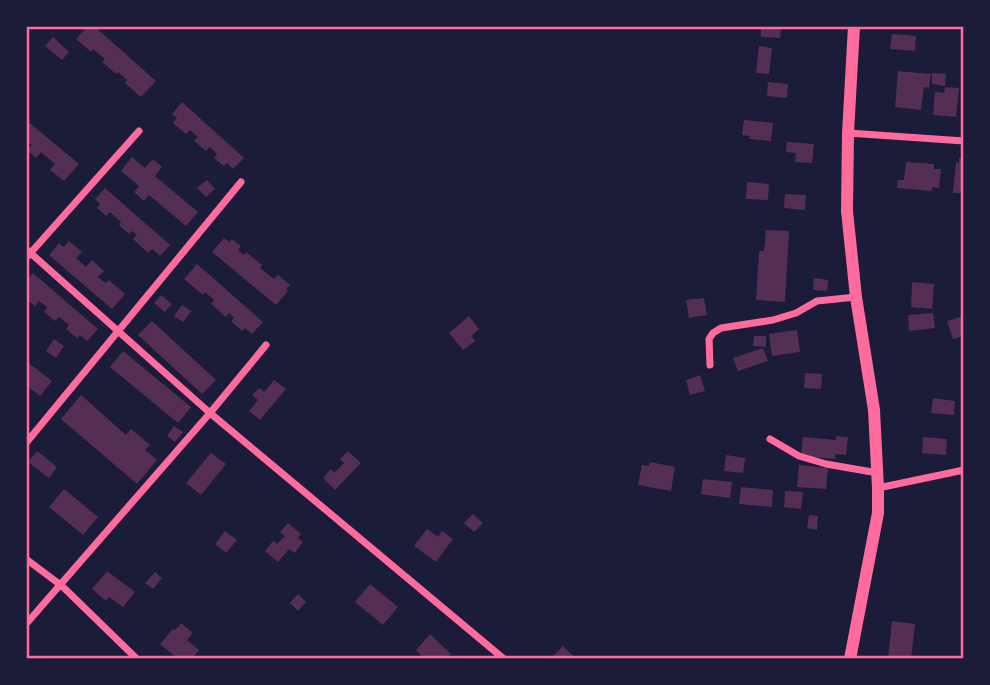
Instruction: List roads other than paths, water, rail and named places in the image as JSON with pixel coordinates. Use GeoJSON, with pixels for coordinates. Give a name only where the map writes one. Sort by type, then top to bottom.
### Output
{"type":"FeatureCollection","features":[{"type":"Feature","properties":{"kind":"highway"},"geometry":{"type":"LineString","coordinates":[[850,659],[878,513],[874,410],[856,297],[847,211],[854,26]]}},
{"type":"Feature","properties":{"kind":"street"},"geometry":{"type":"LineString","coordinates":[[139,131],[28,253],[210,413],[494,655],[504,659]]}},
{"type":"Feature","properties":{"kind":"street"},"geometry":{"type":"LineString","coordinates":[[848,133],[964,141]]}},
{"type":"Feature","properties":{"kind":"street"},"geometry":{"type":"LineString","coordinates":[[26,443],[241,182]]}},
{"type":"Feature","properties":{"kind":"street"},"geometry":{"type":"LineString","coordinates":[[710,365],[709,339],[721,328],[774,320],[796,313],[817,301],[856,297]]}},
{"type":"Feature","properties":{"kind":"street"},"geometry":{"type":"LineString","coordinates":[[26,624],[62,586],[266,345]]}},
{"type":"Feature","properties":{"kind":"street"},"geometry":{"type":"LineString","coordinates":[[770,439],[799,456],[826,464],[878,473]]}},
{"type":"Feature","properties":{"kind":"street"},"geometry":{"type":"LineString","coordinates":[[878,488],[964,470]]}},
{"type":"Feature","properties":{"kind":"street"},"geometry":{"type":"LineString","coordinates":[[26,559],[62,586],[137,659]]}}]}
